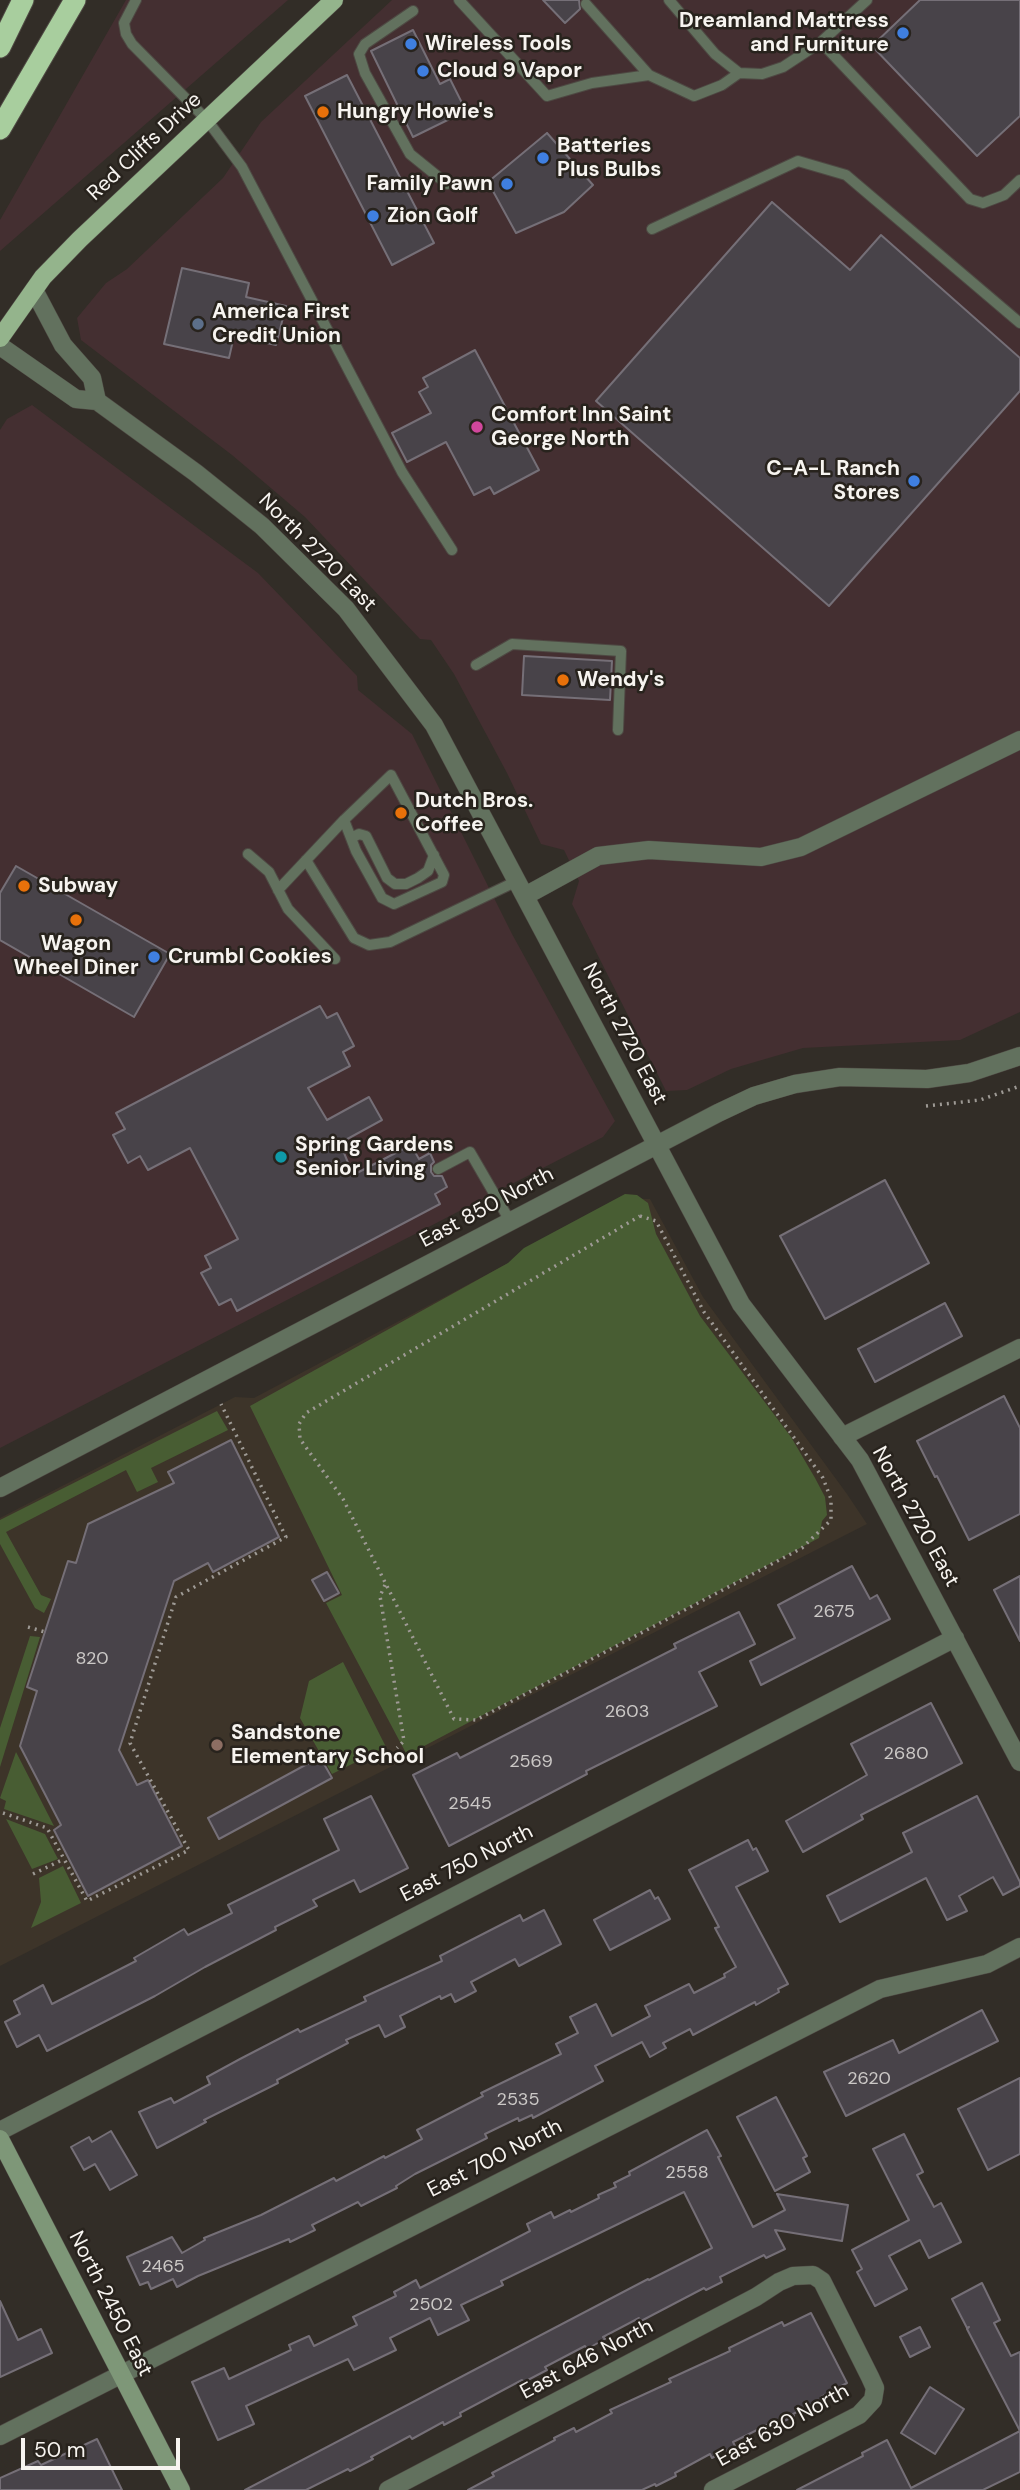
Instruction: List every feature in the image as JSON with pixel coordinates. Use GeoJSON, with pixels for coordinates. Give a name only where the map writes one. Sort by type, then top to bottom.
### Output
{"type":"FeatureCollection","features":[{"type":"Feature","properties":{"kind":"highway"},"geometry":{"type":"LineString","coordinates":[[0,47],[23,0]]}},
{"type":"Feature","properties":{"kind":"highway"},"geometry":{"type":"LineString","coordinates":[[0,129],[75,0]]}},
{"type":"Feature","properties":{"kind":"main road","name":"Red Cliffs Drive"},"geometry":{"type":"LineString","coordinates":[[0,338],[43,278],[89,229],[334,0]]}},
{"type":"Feature","properties":{"kind":"street"},"geometry":{"type":"LineString","coordinates":[[34,290],[63,345],[92,378],[97,401]]}},
{"type":"Feature","properties":{"kind":"street","name":"North 2720 East"},"geometry":{"type":"LineString","coordinates":[[0,346],[76,400],[97,401],[196,473],[262,526],[346,609],[434,725],[741,1304],[860,1460],[1020,1762]]}},
{"type":"Feature","properties":{"kind":"street"},"geometry":{"type":"LineString","coordinates":[[521,888],[598,856],[649,850],[761,857],[801,847],[1020,740]]}},
{"type":"Feature","properties":{"kind":"street","name":"East 850 North"},"geometry":{"type":"LineString","coordinates":[[0,1488],[754,1096],[795,1084],[840,1077],[890,1079],[969,1073],[1020,1056]]}},
{"type":"Feature","properties":{"kind":"street"},"geometry":{"type":"LineString","coordinates":[[842,1437],[1020,1348]]}},
{"type":"Feature","properties":{"kind":"street","name":"East 750 North"},"geometry":{"type":"LineString","coordinates":[[0,2131],[955,1638]]}},
{"type":"Feature","properties":{"kind":"street","name":"East 700 North"},"geometry":{"type":"LineString","coordinates":[[0,2437],[880,1989],[987,1964],[1020,1947]]}},
{"type":"Feature","properties":{"kind":"street","name":"North 2450 East"},"geometry":{"type":"LineString","coordinates":[[0,2139],[181,2490]]}},
{"type":"Feature","properties":{"kind":"street","name":"East 646 North"},"geometry":{"type":"LineString","coordinates":[[388,2490],[756,2297],[779,2282],[807,2274],[822,2281],[875,2388],[873,2400]]}},
{"type":"Feature","properties":{"kind":"street","name":"East 630 North"},"geometry":{"type":"LineString","coordinates":[[713,2490],[859,2415],[873,2400]]}},
{"type":"Feature","properties":{"kind":"lane"},"geometry":{"type":"LineString","coordinates":[[136,0],[124,23],[126,34],[146,60],[207,120],[242,167],[402,472],[452,550]]}},
{"type":"Feature","properties":{"kind":"lane"},"geometry":{"type":"LineString","coordinates":[[459,0],[547,96],[592,83],[649,75]]}},
{"type":"Feature","properties":{"kind":"lane"},"geometry":{"type":"LineString","coordinates":[[668,0],[715,54],[739,73],[762,74],[783,67],[821,42],[867,0]]}},
{"type":"Feature","properties":{"kind":"lane"},"geometry":{"type":"LineString","coordinates":[[586,4],[649,75],[694,96],[722,85],[739,73]]}},
{"type":"Feature","properties":{"kind":"lane"},"geometry":{"type":"LineString","coordinates":[[413,11],[365,44],[359,54],[365,73],[410,154],[447,184]]}},
{"type":"Feature","properties":{"kind":"lane"},"geometry":{"type":"LineString","coordinates":[[821,42],[970,199],[983,204],[1004,195],[1020,180]]}},
{"type":"Feature","properties":{"kind":"lane"},"geometry":{"type":"LineString","coordinates":[[652,229],[798,161],[846,175],[1020,323]]}},
{"type":"Feature","properties":{"kind":"lane"},"geometry":{"type":"LineString","coordinates":[[476,665],[512,644],[621,652],[618,730]]}},
{"type":"Feature","properties":{"kind":"lane"},"geometry":{"type":"LineString","coordinates":[[278,890],[344,820],[391,775],[444,875],[442,882],[394,904],[382,898],[344,820]]}},
{"type":"Feature","properties":{"kind":"lane"},"geometry":{"type":"LineString","coordinates":[[351,838],[366,836],[387,878],[395,884],[406,884],[428,871],[434,855]]}},
{"type":"Feature","properties":{"kind":"lane"},"geometry":{"type":"LineString","coordinates":[[248,854],[269,872],[288,909],[335,959]]}},
{"type":"Feature","properties":{"kind":"lane"},"geometry":{"type":"LineString","coordinates":[[306,860],[354,938],[369,945],[390,942],[521,888]]}},
{"type":"Feature","properties":{"kind":"lane"},"geometry":{"type":"LineString","coordinates":[[438,1169],[470,1152],[510,1222]]}},
{"type":"Feature","properties":{"kind":"path"},"geometry":{"type":"LineString","coordinates":[[926,1105],[980,1100],[1020,1086]]}},
{"type":"Feature","properties":{"kind":"path"},"geometry":{"type":"LineString","coordinates":[[640,1216],[656,1221],[704,1311],[798,1441],[822,1478],[831,1499],[831,1520],[802,1548],[476,1720],[454,1719],[386,1584],[343,1499],[300,1439],[299,1424],[306,1413],[640,1216]]}},
{"type":"Feature","properties":{"kind":"path"},"geometry":{"type":"LineString","coordinates":[[3,1813],[47,1828],[87,1901],[189,1850],[130,1743],[176,1597],[286,1537],[221,1404]]}},
{"type":"Feature","properties":{"kind":"path"},"geometry":{"type":"LineString","coordinates":[[386,1584],[380,1596],[404,1741],[397,1748]]}},
{"type":"Feature","properties":{"kind":"path"},"geometry":{"type":"LineString","coordinates":[[29,1627],[45,1632]]}},
{"type":"Feature","properties":{"kind":"path"},"geometry":{"type":"LineString","coordinates":[[33,1874],[64,1859]]}},
{"type":"Feature","properties":{"kind":"shaded area"},"geometry":{"type":"Polygon","coordinates":[[[126,0],[288,0],[0,251],[0,220],[126,0]]]}},
{"type":"Feature","properties":{"kind":"shaded area"},"geometry":{"type":"Polygon","coordinates":[[[392,0],[1020,0],[1020,1012],[960,1040],[803,1048],[731,1069],[687,1090],[666,1091],[572,904],[579,881],[564,850],[541,844],[454,674],[431,640],[420,639],[305,517],[232,455],[81,340],[77,318],[106,283],[127,269],[223,178],[261,122],[392,0]]]}},
{"type":"Feature","properties":{"kind":"shaded area"},"geometry":{"type":"Polygon","coordinates":[[[32,405],[258,573],[357,676],[358,690],[412,734],[512,934],[615,1121],[603,1137],[0,1448],[0,430],[7,419],[32,405]]]}},
{"type":"Feature","properties":{"kind":"shaded area","name":"Sandstone Elementary School"},"geometry":{"type":"Polygon","coordinates":[[[629,1199],[650,1199],[703,1297],[867,1524],[0,1966],[0,1518],[235,1397],[254,1398],[629,1199]]]}},
{"type":"Feature","properties":{"kind":"green space"},"geometry":{"type":"Polygon","coordinates":[[[625,1194],[637,1195],[648,1203],[656,1234],[700,1316],[791,1437],[815,1478],[825,1497],[827,1515],[822,1521],[819,1538],[407,1755],[326,1603],[342,1595],[250,1406],[508,1263],[524,1248],[625,1194]]]}},
{"type":"Feature","properties":{"kind":"green space"},"geometry":{"type":"Polygon","coordinates":[[[217,1411],[228,1430],[151,1468],[158,1482],[137,1492],[126,1470],[6,1532],[41,1595],[51,1599],[44,1613],[35,1608],[0,1544],[0,1520],[217,1411]]]}},
{"type":"Feature","properties":{"kind":"green space"},"geometry":{"type":"Polygon","coordinates":[[[30,1636],[40,1637],[0,1767],[0,1728],[30,1636]]]}},
{"type":"Feature","properties":{"kind":"green space"},"geometry":{"type":"Polygon","coordinates":[[[343,1662],[386,1747],[332,1774],[300,1718],[309,1681],[343,1662]]]}},
{"type":"Feature","properties":{"kind":"green space"},"geometry":{"type":"Polygon","coordinates":[[[16,1752],[54,1826],[4,1809],[6,1801],[0,1798],[16,1752]]]}},
{"type":"Feature","properties":{"kind":"green space"},"geometry":{"type":"Polygon","coordinates":[[[6,1819],[45,1834],[58,1859],[32,1869],[6,1819]]]}},
{"type":"Feature","properties":{"kind":"green space"},"geometry":{"type":"Polygon","coordinates":[[[63,1866],[81,1903],[31,1928],[41,1902],[39,1878],[63,1866]]]}},
{"type":"Feature","properties":{"kind":"building"},"geometry":{"type":"Polygon","coordinates":[[[543,0],[579,0],[580,9],[565,23],[543,0]]]}},
{"type":"Feature","properties":{"kind":"building"},"geometry":{"type":"Polygon","coordinates":[[[920,0],[1020,0],[1020,116],[977,156],[872,46],[920,0]]]}},
{"type":"Feature","properties":{"kind":"building"},"geometry":{"type":"Polygon","coordinates":[[[413,30],[440,84],[450,79],[466,111],[413,137],[371,51],[413,30]]]}},
{"type":"Feature","properties":{"kind":"building"},"geometry":{"type":"Polygon","coordinates":[[[347,75],[434,243],[392,265],[305,96],[347,75]]]}},
{"type":"Feature","properties":{"kind":"building"},"geometry":{"type":"Polygon","coordinates":[[[547,133],[593,185],[564,212],[516,233],[488,182],[547,133]]]}},
{"type":"Feature","properties":{"kind":"building"},"geometry":{"type":"Polygon","coordinates":[[[772,202],[850,270],[881,235],[1020,358],[1020,391],[829,606],[596,401],[772,202]]]}},
{"type":"Feature","properties":{"kind":"building"},"geometry":{"type":"Polygon","coordinates":[[[182,268],[249,283],[246,297],[286,306],[276,345],[234,336],[229,358],[164,344],[182,268]]]}},
{"type":"Feature","properties":{"kind":"building","name":"Comfort Inn Saint George North"},"geometry":{"type":"Polygon","coordinates":[[[475,350],[539,470],[494,494],[490,487],[474,495],[446,442],[407,462],[392,433],[431,413],[419,392],[428,387],[423,378],[475,350]]]}},
{"type":"Feature","properties":{"kind":"building"},"geometry":{"type":"Polygon","coordinates":[[[524,656],[612,661],[610,700],[522,695],[524,656]]]}},
{"type":"Feature","properties":{"kind":"building"},"geometry":{"type":"Polygon","coordinates":[[[16,866],[170,954],[134,1017],[0,940],[0,893],[16,866]]]}},
{"type":"Feature","properties":{"kind":"building","name":"Spring Gardens Senior Living"},"geometry":{"type":"Polygon","coordinates":[[[320,1006],[327,1018],[337,1013],[354,1046],[343,1052],[350,1066],[308,1088],[327,1120],[369,1097],[382,1120],[340,1143],[353,1175],[411,1145],[419,1159],[430,1153],[434,1162],[431,1172],[434,1176],[442,1176],[447,1187],[435,1194],[440,1204],[237,1311],[231,1299],[219,1305],[201,1273],[211,1268],[205,1256],[238,1239],[190,1148],[148,1170],[140,1156],[128,1163],[113,1135],[125,1129],[116,1113],[320,1006]]]}},
{"type":"Feature","properties":{"kind":"building"},"geometry":{"type":"Polygon","coordinates":[[[885,1180],[929,1263],[825,1319],[780,1236],[885,1180]]]}},
{"type":"Feature","properties":{"kind":"building"},"geometry":{"type":"Polygon","coordinates":[[[945,1303],[962,1336],[875,1382],[858,1349],[945,1303]]]}},
{"type":"Feature","properties":{"kind":"building"},"geometry":{"type":"Polygon","coordinates":[[[1004,1396],[1020,1428],[1020,1514],[969,1540],[917,1441],[1004,1396]]]}},
{"type":"Feature","properties":{"kind":"building"},"geometry":{"type":"Polygon","coordinates":[[[231,1440],[279,1537],[213,1572],[208,1563],[174,1581],[119,1750],[137,1785],[148,1780],[182,1846],[88,1896],[54,1830],[61,1825],[20,1746],[37,1691],[27,1687],[68,1561],[76,1563],[88,1524],[174,1483],[168,1472],[231,1440]]]}},
{"type":"Feature","properties":{"kind":"building"},"geometry":{"type":"Polygon","coordinates":[[[852,1566],[870,1599],[877,1595],[890,1619],[761,1685],[750,1661],[795,1638],[778,1605],[852,1566]]]}},
{"type":"Feature","properties":{"kind":"building"},"geometry":{"type":"Polygon","coordinates":[[[327,1572],[339,1593],[324,1601],[312,1580],[327,1572]]]}},
{"type":"Feature","properties":{"kind":"building"},"geometry":{"type":"Polygon","coordinates":[[[1020,1576],[1020,1641],[994,1590],[1020,1576]]]}},
{"type":"Feature","properties":{"kind":"building"},"geometry":{"type":"Polygon","coordinates":[[[739,1612],[755,1644],[699,1672],[717,1706],[586,1771],[587,1774],[449,1846],[413,1775],[457,1753],[460,1758],[676,1648],[674,1644],[739,1612]]]}},
{"type":"Feature","properties":{"kind":"building"},"geometry":{"type":"Polygon","coordinates":[[[931,1703],[962,1763],[861,1815],[863,1819],[803,1852],[786,1821],[867,1775],[851,1744],[931,1703]]]}},
{"type":"Feature","properties":{"kind":"building"},"geometry":{"type":"Polygon","coordinates":[[[320,1757],[332,1778],[219,1839],[208,1818],[320,1757]]]}},
{"type":"Feature","properties":{"kind":"building"},"geometry":{"type":"Polygon","coordinates":[[[371,1796],[408,1868],[360,1892],[354,1880],[313,1900],[317,1906],[275,1927],[276,1930],[47,2051],[39,2035],[17,2047],[5,2022],[20,2014],[14,2001],[43,1985],[52,2004],[136,1961],[134,1958],[184,1929],[188,1935],[232,1913],[228,1905],[339,1850],[324,1819],[371,1796]]]}},
{"type":"Feature","properties":{"kind":"building"},"geometry":{"type":"Polygon","coordinates":[[[977,1796],[1020,1886],[1003,1895],[993,1877],[959,1896],[967,1911],[947,1920],[926,1878],[840,1922],[827,1896],[912,1852],[903,1833],[977,1796]]]}},
{"type":"Feature","properties":{"kind":"building"},"geometry":{"type":"Polygon","coordinates":[[[748,1840],[753,1850],[756,1848],[768,1871],[736,1887],[788,1984],[778,1989],[779,1992],[693,2035],[690,2029],[663,2043],[666,2048],[650,2057],[642,2042],[595,2066],[603,2081],[533,2118],[532,2115],[519,2121],[518,2118],[485,2134],[487,2138],[415,2174],[396,2186],[397,2188],[361,2206],[358,2202],[312,2225],[315,2230],[290,2242],[289,2239],[177,2287],[173,2279],[151,2289],[148,2282],[140,2285],[127,2257],[172,2237],[182,2253],[205,2240],[204,2238],[261,2215],[334,2178],[336,2181],[422,2139],[417,2130],[483,2096],[481,2093],[561,2054],[556,2044],[578,2033],[570,2017],[596,2004],[612,2036],[650,2016],[645,2006],[689,1984],[694,1993],[725,1977],[724,1974],[736,1967],[715,1928],[719,1927],[689,1870],[748,1840]]]}},
{"type":"Feature","properties":{"kind":"building"},"geometry":{"type":"Polygon","coordinates":[[[650,1890],[655,1899],[658,1897],[670,1919],[610,1950],[594,1920],[650,1890]]]}},
{"type":"Feature","properties":{"kind":"building"},"geometry":{"type":"Polygon","coordinates":[[[544,1910],[561,1944],[519,1966],[515,1959],[471,1982],[476,1991],[455,2002],[451,1994],[441,1999],[440,1996],[400,2016],[405,2027],[385,2037],[379,2025],[346,2040],[348,2043],[157,2148],[139,2112],[171,2098],[174,2103],[210,2084],[207,2077],[240,2059],[298,2029],[300,2032],[366,2001],[364,1997],[442,1961],[440,1956],[520,1915],[523,1921],[544,1910]]]}},
{"type":"Feature","properties":{"kind":"building"},"geometry":{"type":"Polygon","coordinates":[[[982,2010],[998,2041],[846,2116],[824,2072],[893,2040],[899,2053],[982,2010]]]}},
{"type":"Feature","properties":{"kind":"building"},"geometry":{"type":"Polygon","coordinates":[[[1020,2078],[1020,2154],[988,2170],[958,2109],[1020,2078]]]}},
{"type":"Feature","properties":{"kind":"building"},"geometry":{"type":"Polygon","coordinates":[[[776,2097],[807,2156],[803,2158],[810,2172],[775,2191],[737,2117],[776,2097]]]}},
{"type":"Feature","properties":{"kind":"building"},"geometry":{"type":"Polygon","coordinates":[[[707,2130],[753,2227],[785,2210],[777,2194],[848,2205],[842,2241],[775,2230],[785,2249],[766,2258],[764,2255],[720,2277],[722,2282],[706,2290],[704,2288],[641,2321],[639,2318],[603,2337],[605,2339],[587,2349],[585,2346],[545,2367],[547,2370],[524,2382],[522,2380],[460,2413],[461,2416],[444,2425],[443,2422],[412,2439],[410,2436],[350,2471],[348,2469],[306,2490],[245,2490],[712,2248],[684,2192],[501,2281],[503,2285],[461,2305],[469,2320],[438,2335],[430,2318],[390,2338],[396,2350],[354,2370],[348,2359],[246,2406],[254,2424],[218,2440],[192,2382],[224,2368],[229,2379],[291,2350],[289,2345],[309,2336],[314,2346],[357,2325],[353,2317],[396,2296],[394,2292],[416,2280],[420,2288],[530,2231],[527,2224],[551,2212],[554,2218],[599,2198],[598,2195],[616,2187],[614,2183],[630,2175],[629,2172],[707,2130]]]}},
{"type":"Feature","properties":{"kind":"building"},"geometry":{"type":"Polygon","coordinates":[[[111,2131],[137,2175],[110,2190],[95,2164],[84,2170],[71,2147],[89,2137],[92,2142],[111,2131]]]}},
{"type":"Feature","properties":{"kind":"building"},"geometry":{"type":"Polygon","coordinates":[[[904,2134],[923,2172],[917,2175],[934,2207],[941,2203],[961,2242],[929,2258],[920,2240],[889,2256],[907,2289],[875,2306],[857,2272],[862,2269],[852,2250],[909,2220],[873,2149],[904,2134]]]}},
{"type":"Feature","properties":{"kind":"building"},"geometry":{"type":"Polygon","coordinates":[[[982,2283],[1000,2320],[994,2323],[1011,2356],[1020,2352],[1020,2431],[967,2329],[969,2327],[967,2328],[952,2299],[982,2283]]]}},
{"type":"Feature","properties":{"kind":"building"},"geometry":{"type":"Polygon","coordinates":[[[0,2301],[18,2340],[41,2329],[52,2353],[0,2377],[0,2301]]]}},
{"type":"Feature","properties":{"kind":"building"},"geometry":{"type":"Polygon","coordinates":[[[811,2313],[847,2383],[771,2428],[769,2424],[733,2442],[735,2446],[712,2458],[710,2454],[675,2473],[676,2476],[642,2490],[468,2490],[494,2476],[492,2473],[555,2440],[554,2438],[574,2428],[576,2432],[612,2413],[610,2410],[671,2382],[669,2379],[730,2351],[729,2348],[782,2322],[784,2326],[811,2313]]]}},
{"type":"Feature","properties":{"kind":"building"},"geometry":{"type":"Polygon","coordinates":[[[920,2327],[930,2347],[910,2357],[900,2337],[920,2327]]]}},
{"type":"Feature","properties":{"kind":"building"},"geometry":{"type":"Polygon","coordinates":[[[930,2387],[964,2409],[935,2454],[901,2433],[930,2387]]]}},
{"type":"Feature","properties":{"kind":"building"},"geometry":{"type":"Polygon","coordinates":[[[1020,2431],[1020,2472],[983,2490],[797,2490],[863,2456],[862,2453],[887,2440],[911,2488],[1020,2431]]]}},
{"type":"Feature","properties":{"kind":"building"},"geometry":{"type":"Polygon","coordinates":[[[97,2439],[122,2490],[0,2490],[0,2478],[38,2461],[41,2465],[97,2439]]]}},
{"type":"Feature","properties":{"kind":"place","name":"Dreamland Mattress and Furniture"},"geometry":{"type":"Point","coordinates":[903,33]}},
{"type":"Feature","properties":{"kind":"place","name":"Wireless Tools"},"geometry":{"type":"Point","coordinates":[411,44]}},
{"type":"Feature","properties":{"kind":"place","name":"Cloud 9 Vapor"},"geometry":{"type":"Point","coordinates":[423,71]}},
{"type":"Feature","properties":{"kind":"place","name":"Hungry Howie's"},"geometry":{"type":"Point","coordinates":[323,112]}},
{"type":"Feature","properties":{"kind":"place","name":"Batteries Plus Bulbs"},"geometry":{"type":"Point","coordinates":[543,158]}},
{"type":"Feature","properties":{"kind":"place","name":"Family Pawn"},"geometry":{"type":"Point","coordinates":[507,184]}},
{"type":"Feature","properties":{"kind":"place","name":"Zion Golf"},"geometry":{"type":"Point","coordinates":[373,216]}},
{"type":"Feature","properties":{"kind":"place","name":"America First Credit Union"},"geometry":{"type":"Point","coordinates":[198,324]}},
{"type":"Feature","properties":{"kind":"place","name":"Comfort Inn Saint George North"},"geometry":{"type":"Point","coordinates":[477,427]}},
{"type":"Feature","properties":{"kind":"place","name":"C-A-L Ranch Stores"},"geometry":{"type":"Point","coordinates":[914,481]}},
{"type":"Feature","properties":{"kind":"place","name":"Wendy's"},"geometry":{"type":"Point","coordinates":[563,680]}},
{"type":"Feature","properties":{"kind":"place","name":"Dutch Bros. Coffee"},"geometry":{"type":"Point","coordinates":[401,813]}},
{"type":"Feature","properties":{"kind":"place","name":"Subway"},"geometry":{"type":"Point","coordinates":[24,886]}},
{"type":"Feature","properties":{"kind":"place","name":"Wagon Wheel Diner"},"geometry":{"type":"Point","coordinates":[76,920]}},
{"type":"Feature","properties":{"kind":"place","name":"Crumbl Cookies"},"geometry":{"type":"Point","coordinates":[154,957]}},
{"type":"Feature","properties":{"kind":"place","name":"Spring Gardens Senior Living"},"geometry":{"type":"Point","coordinates":[281,1157]}},
{"type":"Feature","properties":{"kind":"place","name":"Sandstone Elementary School"},"geometry":{"type":"Point","coordinates":[217,1745]}}]}
